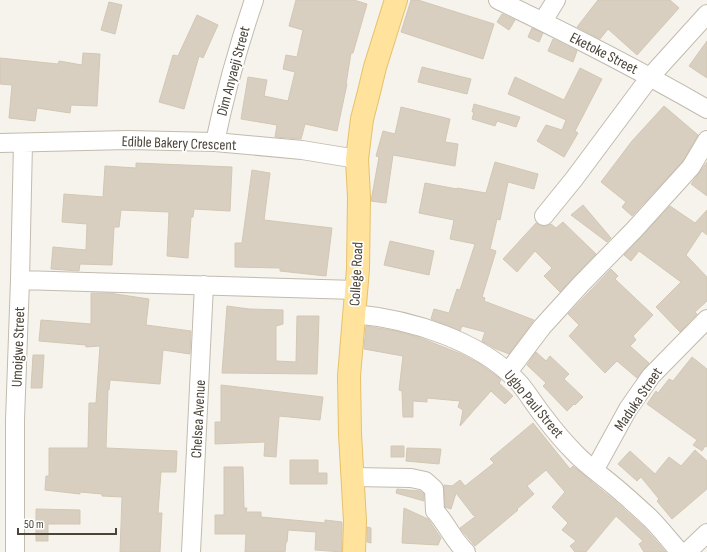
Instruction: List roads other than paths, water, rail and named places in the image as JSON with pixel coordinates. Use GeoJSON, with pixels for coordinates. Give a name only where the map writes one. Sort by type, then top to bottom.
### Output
{"type":"FeatureCollection","features":[{"type":"Feature","properties":{"kind":"main road","name":"College Road"},"geometry":{"type":"LineString","coordinates":[[354,552],[355,521],[350,434],[349,376],[358,269],[359,172],[357,159],[362,119],[370,86],[396,0]]}},
{"type":"Feature","properties":{"kind":"street","name":"Dim Anyaeji Street"},"geometry":{"type":"LineString","coordinates":[[215,142],[241,40],[254,0]]}},
{"type":"Feature","properties":{"kind":"street","name":"Eketoke Street"},"geometry":{"type":"LineString","coordinates":[[498,0],[650,77],[707,109]]}},
{"type":"Feature","properties":{"kind":"street"},"geometry":{"type":"LineString","coordinates":[[542,21],[556,0]]}},
{"type":"Feature","properties":{"kind":"street"},"geometry":{"type":"LineString","coordinates":[[544,216],[574,180],[650,77],[707,14]]}},
{"type":"Feature","properties":{"kind":"street","name":"Edible Bakery Crescent"},"geometry":{"type":"LineString","coordinates":[[0,143],[128,140],[215,142],[302,150],[357,159]]}},
{"type":"Feature","properties":{"kind":"street"},"geometry":{"type":"LineString","coordinates":[[508,372],[547,322],[581,284],[634,230],[692,167],[707,140]]}},
{"type":"Feature","properties":{"kind":"street","name":"Umoigwe Street"},"geometry":{"type":"LineString","coordinates":[[15,552],[7,420],[20,280],[23,143]]}},
{"type":"Feature","properties":{"kind":"street"},"geometry":{"type":"LineString","coordinates":[[20,280],[356,290]]}},
{"type":"Feature","properties":{"kind":"street","name":"Chelsea Avenue"},"geometry":{"type":"LineString","coordinates":[[191,552],[204,285]]}},
{"type":"Feature","properties":{"kind":"street","name":"Ugbo Paul Street"},"geometry":{"type":"LineString","coordinates":[[354,314],[380,316],[408,323],[450,337],[483,353],[493,360],[508,372],[530,396],[545,419],[576,454],[651,519],[680,552]]}},
{"type":"Feature","properties":{"kind":"street","name":"Maduka Street"},"geometry":{"type":"LineString","coordinates":[[595,469],[628,409],[651,376],[707,319]]}},
{"type":"Feature","properties":{"kind":"street"},"geometry":{"type":"LineString","coordinates":[[353,477],[411,478],[425,481],[434,489],[435,511],[443,520],[452,536],[466,552]]}},
{"type":"Feature","properties":{"kind":"street"},"geometry":{"type":"LineString","coordinates":[[687,552],[707,532]]}}]}
